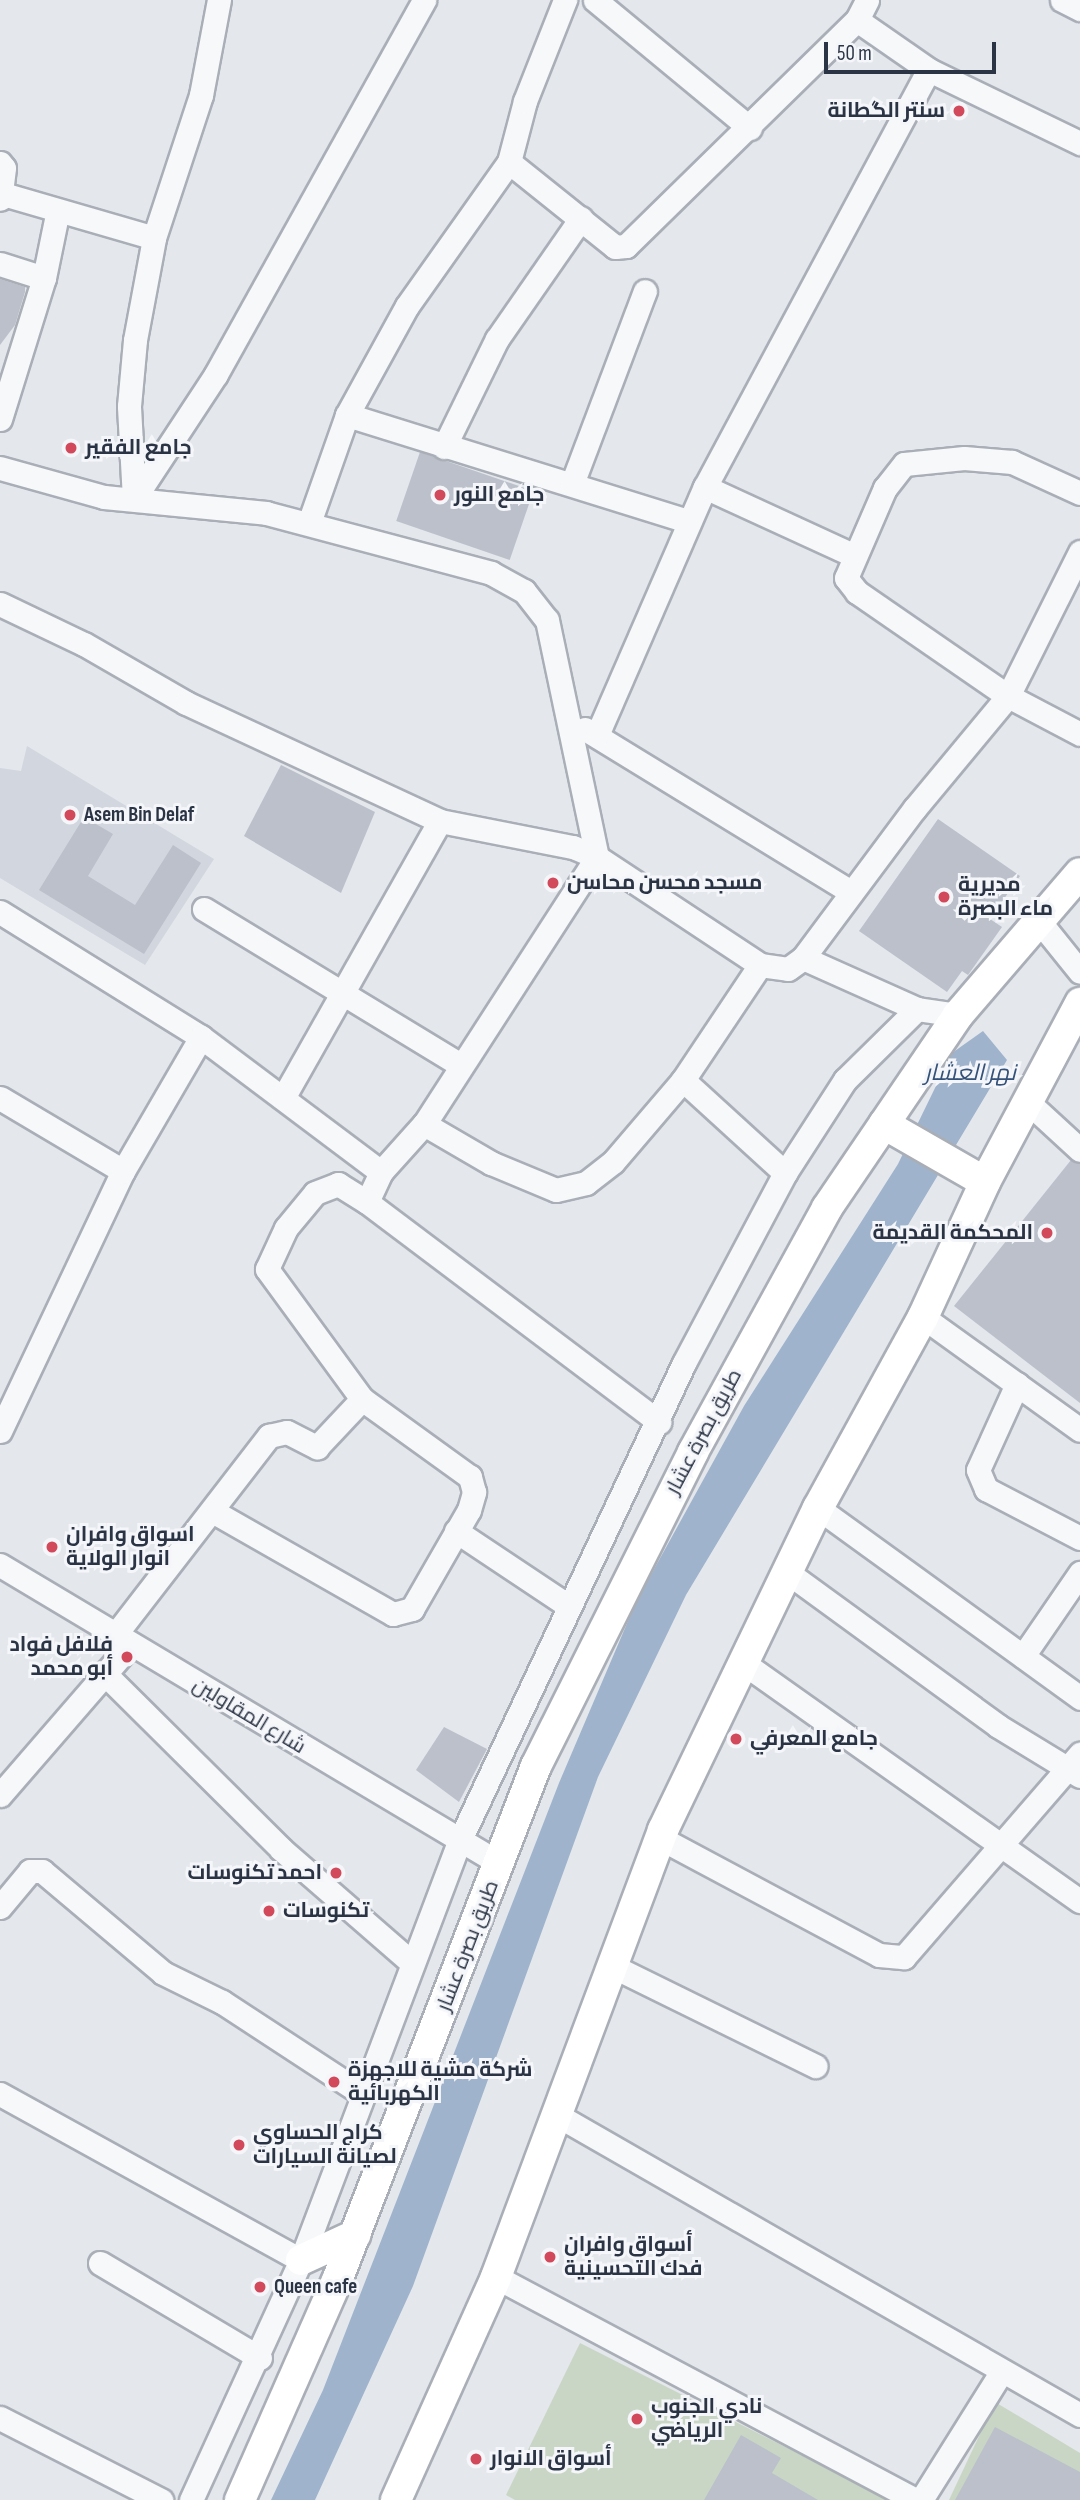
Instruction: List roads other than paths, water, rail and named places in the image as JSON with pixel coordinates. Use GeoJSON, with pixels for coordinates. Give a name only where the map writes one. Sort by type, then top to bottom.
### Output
{"type":"FeatureCollection","features":[{"type":"Feature","properties":{"kind":"main road","name":"طريق بصرة عشار"},"geometry":{"type":"LineString","coordinates":[[240,2500],[355,2235],[536,1766],[693,1452],[804,1245],[892,1129],[958,1015],[1080,873]]}},
{"type":"Feature","properties":{"kind":"main road"},"geometry":{"type":"LineString","coordinates":[[396,2500],[496,2277],[610,1965],[660,1838],[818,1508],[923,1317],[975,1177],[1030,1104],[1070,1037],[1080,1003]]}},
{"type":"Feature","properties":{"kind":"main road"},"geometry":{"type":"LineString","coordinates":[[892,1129],[975,1177]]}},
{"type":"Feature","properties":{"kind":"main road"},"geometry":{"type":"LineString","coordinates":[[301,2260],[355,2235]]}},
{"type":"Feature","properties":{"kind":"street"},"geometry":{"type":"LineString","coordinates":[[134,499],[129,406],[135,340],[154,238],[201,95],[219,0]]}},
{"type":"Feature","properties":{"kind":"street"},"geometry":{"type":"LineString","coordinates":[[134,499],[216,374],[424,0]]}},
{"type":"Feature","properties":{"kind":"street"},"geometry":{"type":"LineString","coordinates":[[309,523],[347,415],[407,306],[509,162],[525,101],[565,0]]}},
{"type":"Feature","properties":{"kind":"street"},"geometry":{"type":"LineString","coordinates":[[595,0],[750,128]]}},
{"type":"Feature","properties":{"kind":"street"},"geometry":{"type":"LineString","coordinates":[[1062,0],[1080,9]]}},
{"type":"Feature","properties":{"kind":"street"},"geometry":{"type":"LineString","coordinates":[[509,162],[615,247],[626,246],[750,128],[862,10],[929,70],[1080,144]]}},
{"type":"Feature","properties":{"kind":"street"},"geometry":{"type":"LineString","coordinates":[[597,735],[688,521],[929,70]]}},
{"type":"Feature","properties":{"kind":"street"},"geometry":{"type":"LineString","coordinates":[[0,163],[1,197],[58,210],[154,238]]}},
{"type":"Feature","properties":{"kind":"street"},"geometry":{"type":"LineString","coordinates":[[0,419],[44,278],[58,210]]}},
{"type":"Feature","properties":{"kind":"street"},"geometry":{"type":"LineString","coordinates":[[444,447],[497,339],[580,218]]}},
{"type":"Feature","properties":{"kind":"street"},"geometry":{"type":"LineString","coordinates":[[0,264],[44,278]]}},
{"type":"Feature","properties":{"kind":"street"},"geometry":{"type":"LineString","coordinates":[[572,484],[645,291]]}},
{"type":"Feature","properties":{"kind":"street"},"geometry":{"type":"LineString","coordinates":[[347,415],[688,521]]}},
{"type":"Feature","properties":{"kind":"street"},"geometry":{"type":"LineString","coordinates":[[1080,493],[1012,462],[964,458],[904,464],[885,488],[853,555],[846,578],[857,592],[1008,696],[1080,734]]}},
{"type":"Feature","properties":{"kind":"street"},"geometry":{"type":"LineString","coordinates":[[0,468],[104,497],[309,523],[491,573],[524,591],[547,620],[597,857],[424,1124],[381,1171],[367,1202]]}},
{"type":"Feature","properties":{"kind":"street"},"geometry":{"type":"LineString","coordinates":[[705,487],[853,555]]}},
{"type":"Feature","properties":{"kind":"street"},"geometry":{"type":"LineString","coordinates":[[0,604],[85,644],[186,703],[440,821],[573,847],[597,857],[760,965],[788,969],[803,958],[851,892],[1008,696],[1080,552]]}},
{"type":"Feature","properties":{"kind":"street"},"geometry":{"type":"LineString","coordinates":[[566,719],[597,735],[851,892]]}},
{"type":"Feature","properties":{"kind":"street"},"geometry":{"type":"LineString","coordinates":[[283,1098],[345,995],[440,821]]}},
{"type":"Feature","properties":{"kind":"street"},"geometry":{"type":"LineString","coordinates":[[204,909],[460,1065]]}},
{"type":"Feature","properties":{"kind":"street"},"geometry":{"type":"LineString","coordinates":[[0,912],[201,1037],[381,1171]]}},
{"type":"Feature","properties":{"kind":"street"},"geometry":{"type":"LineString","coordinates":[[1039,921],[1080,972]]}},
{"type":"Feature","properties":{"kind":"street"},"geometry":{"type":"LineString","coordinates":[[803,958],[917,1009],[958,1015]]}},
{"type":"Feature","properties":{"kind":"street"},"geometry":{"type":"LineString","coordinates":[[424,1124],[491,1163],[556,1190],[586,1183],[613,1162],[683,1080],[760,965]]}},
{"type":"Feature","properties":{"kind":"street"},"geometry":{"type":"LineString","coordinates":[[191,2500],[260,2358],[301,2260],[361,2093],[459,1842],[567,1605],[785,1173],[845,1080],[917,1009]]}},
{"type":"Feature","properties":{"kind":"street"},"geometry":{"type":"LineString","coordinates":[[0,1431],[123,1171],[201,1037]]}},
{"type":"Feature","properties":{"kind":"street"},"geometry":{"type":"LineString","coordinates":[[683,1080],[785,1173]]}},
{"type":"Feature","properties":{"kind":"street"},"geometry":{"type":"LineString","coordinates":[[0,1098],[123,1171]]}},
{"type":"Feature","properties":{"kind":"street"},"geometry":{"type":"LineString","coordinates":[[1030,1104],[1080,1150]]}},
{"type":"Feature","properties":{"kind":"street"},"geometry":{"type":"LineString","coordinates":[[214,1512],[393,1614],[412,1609],[456,1531],[474,1492],[470,1477],[362,1399],[267,1269],[286,1228],[315,1193],[338,1184],[367,1202],[659,1422]]}},
{"type":"Feature","properties":{"kind":"street"},"geometry":{"type":"LineString","coordinates":[[923,1317],[1080,1430]]}},
{"type":"Feature","properties":{"kind":"street"},"geometry":{"type":"LineString","coordinates":[[1017,1384],[978,1470],[986,1489],[1080,1538]]}},
{"type":"Feature","properties":{"kind":"street"},"geometry":{"type":"LineString","coordinates":[[0,1795],[104,1673],[123,1640],[269,1436],[287,1433],[317,1447],[362,1399]]}},
{"type":"Feature","properties":{"kind":"street"},"geometry":{"type":"LineString","coordinates":[[818,1508],[1080,1698]]}},
{"type":"Feature","properties":{"kind":"street"},"geometry":{"type":"LineString","coordinates":[[456,1531],[567,1605]]}},
{"type":"Feature","properties":{"kind":"street","name":"شارع المقاولين"},"geometry":{"type":"LineString","coordinates":[[0,1565],[459,1842],[499,1863]]}},
{"type":"Feature","properties":{"kind":"street"},"geometry":{"type":"LineString","coordinates":[[660,1838],[879,1955],[904,1957],[1000,1843],[1076,1766],[998,1726],[787,1572]]}},
{"type":"Feature","properties":{"kind":"street"},"geometry":{"type":"LineString","coordinates":[[1023,1656],[1080,1573]]}},
{"type":"Feature","properties":{"kind":"street"},"geometry":{"type":"LineString","coordinates":[[742,1662],[1080,1901]]}},
{"type":"Feature","properties":{"kind":"street"},"geometry":{"type":"LineString","coordinates":[[104,1673],[281,1849],[412,1963]]}},
{"type":"Feature","properties":{"kind":"street"},"geometry":{"type":"LineString","coordinates":[[0,1907],[30,1871],[42,1871],[163,1973],[222,2002],[361,2093]]}},
{"type":"Feature","properties":{"kind":"street"},"geometry":{"type":"LineString","coordinates":[[610,1965],[815,2066]]}},
{"type":"Feature","properties":{"kind":"street"},"geometry":{"type":"LineString","coordinates":[[0,2094],[301,2260]]}},
{"type":"Feature","properties":{"kind":"street"},"geometry":{"type":"LineString","coordinates":[[557,2115],[1080,2415]]}},
{"type":"Feature","properties":{"kind":"street"},"geometry":{"type":"LineString","coordinates":[[100,2263],[260,2358]]}},
{"type":"Feature","properties":{"kind":"street"},"geometry":{"type":"LineString","coordinates":[[496,2277],[918,2500],[1002,2371]]}},
{"type":"Feature","properties":{"kind":"street"},"geometry":{"type":"LineString","coordinates":[[0,2418],[161,2500]]}},
{"type":"Feature","properties":{"kind":"water","name":"نهر العشار"},"geometry":{"type":"Polygon","coordinates":[[[983,1031],[1007,1060],[686,1595],[598,1777],[413,2286],[315,2500],[271,2500],[323,2390],[559,1783],[637,1600],[744,1406],[898,1164],[952,1053],[983,1031]]]}},
{"type":"Feature","properties":{"kind":"place","name":"سنتر الگطانة"},"geometry":{"type":"Point","coordinates":[959,111]}},
{"type":"Feature","properties":{"kind":"place","name":"جامع الفقير"},"geometry":{"type":"Point","coordinates":[71,448]}},
{"type":"Feature","properties":{"kind":"place","name":"جامع النور"},"geometry":{"type":"Point","coordinates":[440,495]}},
{"type":"Feature","properties":{"kind":"place","name":"Asem Bin Delaf"},"geometry":{"type":"Point","coordinates":[70,815]}},
{"type":"Feature","properties":{"kind":"place","name":"مسجد محسن محاسن"},"geometry":{"type":"Point","coordinates":[553,883]}},
{"type":"Feature","properties":{"kind":"place","name":"مديرية ماء البصرة"},"geometry":{"type":"Point","coordinates":[944,897]}},
{"type":"Feature","properties":{"kind":"place","name":"المحكمة القديمة"},"geometry":{"type":"Point","coordinates":[1047,1233]}},
{"type":"Feature","properties":{"kind":"place","name":"اسواق وافران انوار الولاية"},"geometry":{"type":"Point","coordinates":[52,1547]}},
{"type":"Feature","properties":{"kind":"place","name":"فلافل فواد أبو محمد"},"geometry":{"type":"Point","coordinates":[127,1657]}},
{"type":"Feature","properties":{"kind":"place","name":"جامع المعرفي"},"geometry":{"type":"Point","coordinates":[736,1739]}},
{"type":"Feature","properties":{"kind":"place","name":"احمد تكنوسات"},"geometry":{"type":"Point","coordinates":[336,1873]}},
{"type":"Feature","properties":{"kind":"place","name":"تكنوسات"},"geometry":{"type":"Point","coordinates":[269,1911]}},
{"type":"Feature","properties":{"kind":"place","name":"شركة مشية للاجهزة الكهربائية"},"geometry":{"type":"Point","coordinates":[334,2082]}},
{"type":"Feature","properties":{"kind":"place","name":"كراج الحساوي لصيانة السيارات"},"geometry":{"type":"Point","coordinates":[239,2145]}},
{"type":"Feature","properties":{"kind":"place","name":"أسواق وافران فدك التحسينية"},"geometry":{"type":"Point","coordinates":[550,2257]}},
{"type":"Feature","properties":{"kind":"place","name":"Queen cafe"},"geometry":{"type":"Point","coordinates":[260,2287]}},
{"type":"Feature","properties":{"kind":"place","name":"نادي الجنوب الرياضي"},"geometry":{"type":"Point","coordinates":[637,2419]}},
{"type":"Feature","properties":{"kind":"place","name":"أسواق الانوار"},"geometry":{"type":"Point","coordinates":[476,2459]}}]}
